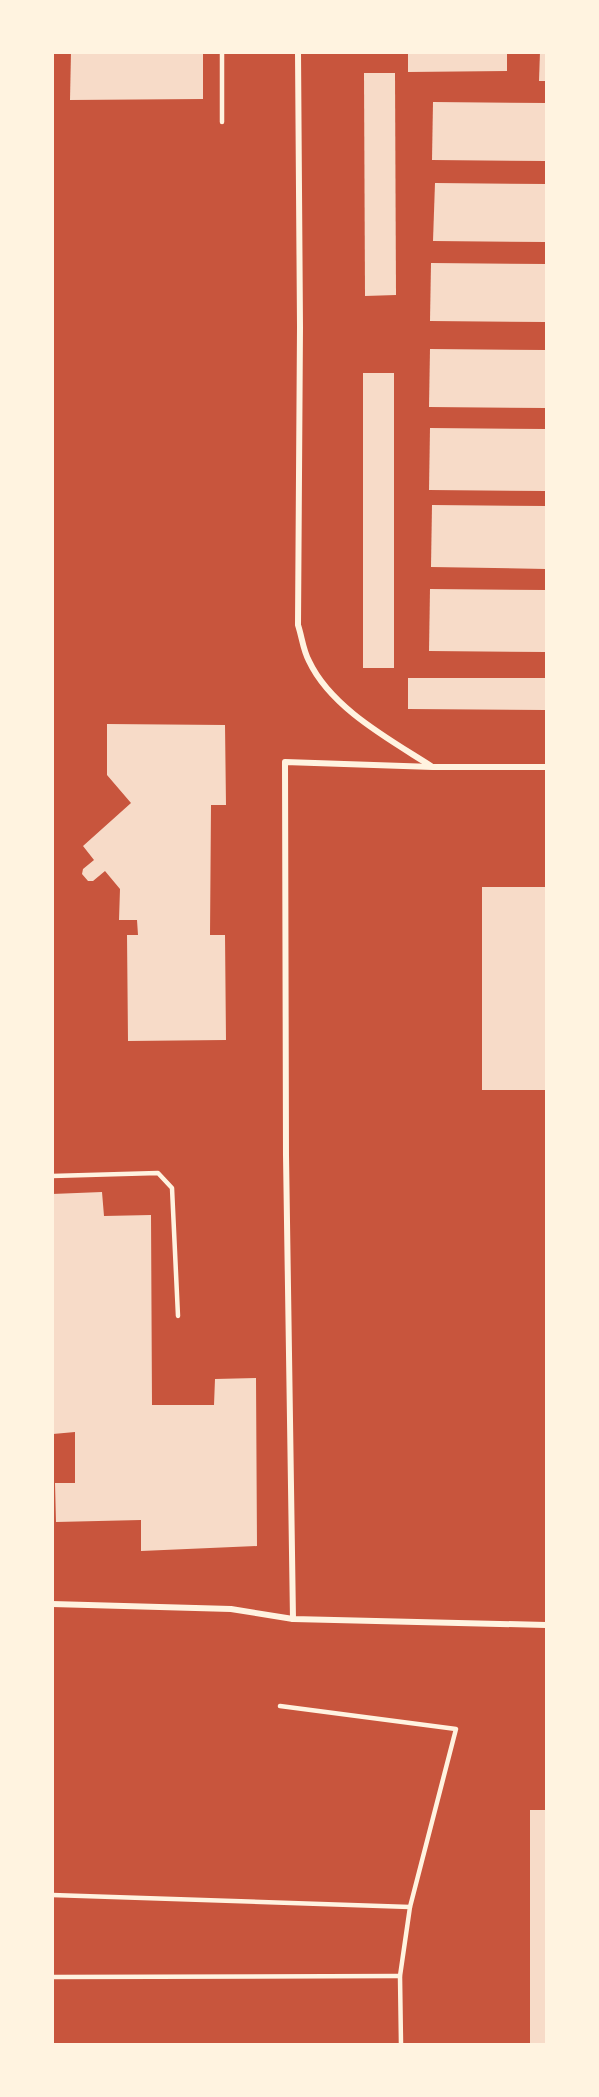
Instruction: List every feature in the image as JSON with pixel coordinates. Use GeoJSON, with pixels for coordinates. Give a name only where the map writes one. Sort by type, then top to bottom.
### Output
{"type":"FeatureCollection","features":[{"type":"Feature","properties":{"kind":"street"},"geometry":{"type":"LineString","coordinates":[[298,52],[300,327],[298,626],[308,660],[323,686],[368,725],[433,767]]}},
{"type":"Feature","properties":{"kind":"street"},"geometry":{"type":"LineString","coordinates":[[293,1619],[286,1155],[285,762],[433,767],[546,767]]}},
{"type":"Feature","properties":{"kind":"street"},"geometry":{"type":"LineString","coordinates":[[52,1604],[212,1608],[293,1619],[546,1625]]}},
{"type":"Feature","properties":{"kind":"lane"},"geometry":{"type":"LineString","coordinates":[[222,52],[222,122]]}},
{"type":"Feature","properties":{"kind":"lane"},"geometry":{"type":"LineString","coordinates":[[52,1176],[158,1173],[172,1188],[178,1316]]}},
{"type":"Feature","properties":{"kind":"lane"},"geometry":{"type":"LineString","coordinates":[[280,1706],[456,1728],[410,1907],[400,1976],[400,2044]]}},
{"type":"Feature","properties":{"kind":"lane"},"geometry":{"type":"LineString","coordinates":[[52,1895],[410,1907]]}},
{"type":"Feature","properties":{"kind":"lane"},"geometry":{"type":"LineString","coordinates":[[52,1977],[400,1976]]}},
{"type":"Feature","properties":{"kind":"building"},"geometry":{"type":"Polygon","coordinates":[[[71,52],[203,52],[203,99],[70,100],[71,52]]]}},
{"type":"Feature","properties":{"kind":"building"},"geometry":{"type":"Polygon","coordinates":[[[408,52],[507,52],[507,71],[408,72],[408,52]]]}},
{"type":"Feature","properties":{"kind":"building"},"geometry":{"type":"Polygon","coordinates":[[[540,52],[546,52],[546,81],[539,81],[540,52]]]}},
{"type":"Feature","properties":{"kind":"building"},"geometry":{"type":"Polygon","coordinates":[[[364,73],[395,73],[396,295],[365,296],[364,73]]]}},
{"type":"Feature","properties":{"kind":"building"},"geometry":{"type":"Polygon","coordinates":[[[433,102],[546,103],[546,161],[432,160],[433,102]]]}},
{"type":"Feature","properties":{"kind":"building"},"geometry":{"type":"Polygon","coordinates":[[[435,183],[546,184],[546,242],[433,241],[435,183]]]}},
{"type":"Feature","properties":{"kind":"building"},"geometry":{"type":"Polygon","coordinates":[[[431,263],[546,264],[546,322],[430,321],[431,263]]]}},
{"type":"Feature","properties":{"kind":"building"},"geometry":{"type":"Polygon","coordinates":[[[430,349],[546,350],[546,408],[429,407],[430,349]]]}},
{"type":"Feature","properties":{"kind":"building"},"geometry":{"type":"Polygon","coordinates":[[[363,373],[394,373],[394,668],[363,668],[363,373]]]}},
{"type":"Feature","properties":{"kind":"building"},"geometry":{"type":"Polygon","coordinates":[[[430,428],[546,429],[546,491],[429,490],[430,428]]]}},
{"type":"Feature","properties":{"kind":"building"},"geometry":{"type":"Polygon","coordinates":[[[432,505],[546,506],[546,569],[431,567],[432,505]]]}},
{"type":"Feature","properties":{"kind":"building"},"geometry":{"type":"Polygon","coordinates":[[[430,589],[546,590],[546,652],[429,651],[430,589]]]}},
{"type":"Feature","properties":{"kind":"building"},"geometry":{"type":"Polygon","coordinates":[[[408,678],[546,678],[546,710],[408,709],[408,678]]]}},
{"type":"Feature","properties":{"kind":"building"},"geometry":{"type":"Polygon","coordinates":[[[107,724],[225,725],[226,805],[211,805],[210,935],[225,935],[226,1040],[128,1041],[127,935],[138,935],[137,920],[119,920],[120,889],[105,871],[93,881],[88,881],[82,874],[83,869],[94,860],[83,846],[131,803],[107,775],[107,724]]]}},
{"type":"Feature","properties":{"kind":"building"},"geometry":{"type":"Polygon","coordinates":[[[482,887],[546,887],[546,1090],[482,1090],[482,887]]]}},
{"type":"Feature","properties":{"kind":"building"},"geometry":{"type":"Polygon","coordinates":[[[102,1192],[104,1216],[151,1215],[152,1405],[214,1405],[215,1379],[256,1378],[257,1546],[141,1551],[141,1520],[56,1522],[55,1483],[75,1483],[75,1432],[53,1434],[52,1194],[102,1192]]]}},
{"type":"Feature","properties":{"kind":"building"},"geometry":{"type":"Polygon","coordinates":[[[530,1810],[546,1810],[546,2044],[530,2044],[530,1810]]]}}]}
